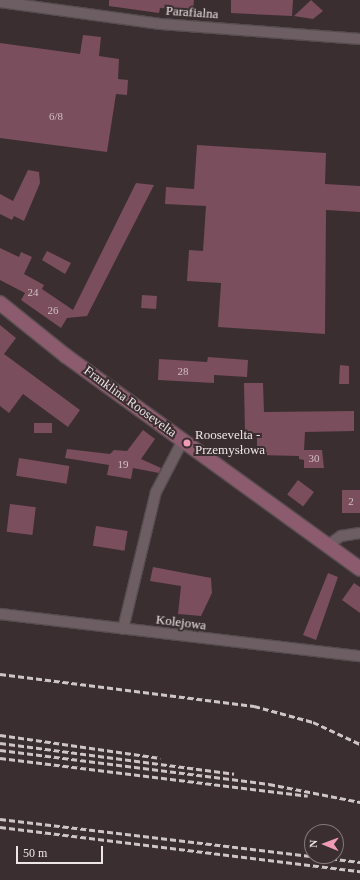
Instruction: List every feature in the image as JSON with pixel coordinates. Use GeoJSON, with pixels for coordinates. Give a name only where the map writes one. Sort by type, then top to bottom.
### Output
{"type":"FeatureCollection","features":[{"type":"Feature","properties":{"kind":"street","name":"Parafialna"},"geometry":{"type":"LineString","coordinates":[[0,2],[161,24],[360,39]]}},
{"type":"Feature","properties":{"kind":"street","name":"Franklina Roosevelta"},"geometry":{"type":"LineString","coordinates":[[0,303],[183,440],[360,568]]}},
{"type":"Feature","properties":{"kind":"street"},"geometry":{"type":"LineString","coordinates":[[123,629],[156,492],[183,440]]}},
{"type":"Feature","properties":{"kind":"street"},"geometry":{"type":"LineString","coordinates":[[328,545],[341,536],[360,533]]}},
{"type":"Feature","properties":{"kind":"street","name":"Kolejowa"},"geometry":{"type":"LineString","coordinates":[[0,614],[360,656]]}},
{"type":"Feature","properties":{"kind":"building"},"geometry":{"type":"Polygon","coordinates":[[[109,0],[194,0],[193,10],[160,8],[159,13],[109,6],[109,0]]]}},
{"type":"Feature","properties":{"kind":"building"},"geometry":{"type":"Polygon","coordinates":[[[231,0],[293,0],[292,16],[231,13],[231,0]]]}},
{"type":"Feature","properties":{"kind":"building"},"geometry":{"type":"Polygon","coordinates":[[[311,0],[323,11],[313,19],[294,16],[311,0]]]}},
{"type":"Feature","properties":{"kind":"building"},"geometry":{"type":"Polygon","coordinates":[[[83,35],[101,37],[99,56],[119,59],[118,79],[128,80],[127,95],[116,94],[107,152],[0,138],[0,43],[80,54],[83,35]]]}},
{"type":"Feature","properties":{"kind":"building"},"geometry":{"type":"Polygon","coordinates":[[[197,145],[326,153],[325,184],[360,186],[360,212],[326,210],[325,334],[218,327],[221,283],[187,281],[189,250],[203,251],[206,206],[165,204],[166,187],[194,189],[197,145]]]}},
{"type":"Feature","properties":{"kind":"building"},"geometry":{"type":"Polygon","coordinates":[[[28,170],[39,172],[40,183],[24,221],[14,216],[12,220],[0,214],[0,194],[13,201],[28,170]]]}},
{"type":"Feature","properties":{"kind":"building"},"geometry":{"type":"Polygon","coordinates":[[[136,183],[154,185],[87,316],[67,318],[61,328],[21,300],[25,293],[0,280],[0,248],[19,257],[21,252],[32,257],[24,274],[44,285],[42,289],[73,310],[136,183]]]}},
{"type":"Feature","properties":{"kind":"building"},"geometry":{"type":"Polygon","coordinates":[[[47,251],[71,263],[65,274],[42,260],[47,251]]]}},
{"type":"Feature","properties":{"kind":"building"},"geometry":{"type":"Polygon","coordinates":[[[142,295],[157,296],[156,309],[141,308],[142,295]]]}},
{"type":"Feature","properties":{"kind":"building"},"geometry":{"type":"Polygon","coordinates":[[[0,325],[16,338],[4,354],[80,410],[68,427],[23,394],[9,413],[0,406],[0,325]]]}},
{"type":"Feature","properties":{"kind":"building"},"geometry":{"type":"Polygon","coordinates":[[[208,357],[248,360],[247,377],[214,375],[214,383],[158,380],[159,359],[207,362],[208,357]]]}},
{"type":"Feature","properties":{"kind":"building"},"geometry":{"type":"Polygon","coordinates":[[[340,365],[349,366],[349,384],[339,384],[340,365]]]}},
{"type":"Feature","properties":{"kind":"building"},"geometry":{"type":"Polygon","coordinates":[[[244,383],[263,383],[264,412],[354,411],[354,431],[305,432],[304,450],[322,450],[324,468],[304,468],[304,460],[299,459],[299,456],[257,455],[257,433],[245,433],[244,383]]]}},
{"type":"Feature","properties":{"kind":"building"},"geometry":{"type":"Polygon","coordinates":[[[34,423],[52,423],[52,433],[34,433],[34,423]]]}},
{"type":"Feature","properties":{"kind":"building"},"geometry":{"type":"Polygon","coordinates":[[[143,430],[155,439],[141,459],[161,468],[159,473],[133,468],[131,479],[107,475],[109,465],[65,458],[67,449],[110,454],[114,450],[127,451],[143,430]]]}},
{"type":"Feature","properties":{"kind":"building"},"geometry":{"type":"Polygon","coordinates":[[[19,458],[69,466],[67,484],[16,476],[19,458]]]}},
{"type":"Feature","properties":{"kind":"building"},"geometry":{"type":"Polygon","coordinates":[[[298,480],[314,492],[303,506],[287,494],[298,480]]]}},
{"type":"Feature","properties":{"kind":"building"},"geometry":{"type":"Polygon","coordinates":[[[342,490],[360,490],[360,513],[342,513],[342,490]]]}},
{"type":"Feature","properties":{"kind":"building"},"geometry":{"type":"Polygon","coordinates":[[[10,504],[36,507],[32,535],[7,532],[10,504]]]}},
{"type":"Feature","properties":{"kind":"building"},"geometry":{"type":"Polygon","coordinates":[[[96,526],[128,531],[124,551],[93,546],[96,526]]]}},
{"type":"Feature","properties":{"kind":"building"},"geometry":{"type":"Polygon","coordinates":[[[153,567],[211,578],[212,593],[201,616],[178,614],[181,586],[150,581],[153,567]]]}},
{"type":"Feature","properties":{"kind":"building"},"geometry":{"type":"Polygon","coordinates":[[[328,573],[338,577],[316,640],[303,635],[328,573]]]}},
{"type":"Feature","properties":{"kind":"building"},"geometry":{"type":"Polygon","coordinates":[[[354,583],[360,587],[360,613],[342,600],[354,583]]]}},
{"type":"Feature","properties":{"kind":"railway"},"geometry":{"type":"LineString","coordinates":[[0,674],[254,706],[313,722],[360,744]]}},
{"type":"Feature","properties":{"kind":"railway"},"geometry":{"type":"LineString","coordinates":[[0,735],[160,758]]}},
{"type":"Feature","properties":{"kind":"railway"},"geometry":{"type":"LineString","coordinates":[[0,743],[234,774]]}},
{"type":"Feature","properties":{"kind":"railway"},"geometry":{"type":"LineString","coordinates":[[0,750],[269,784],[360,802]]}},
{"type":"Feature","properties":{"kind":"railway"},"geometry":{"type":"LineString","coordinates":[[0,758],[308,796]]}},
{"type":"Feature","properties":{"kind":"railway"},"geometry":{"type":"LineString","coordinates":[[0,819],[360,862]]}},
{"type":"Feature","properties":{"kind":"railway"},"geometry":{"type":"LineString","coordinates":[[0,827],[360,871]]}},
{"type":"Feature","properties":{"kind":"place","name":"Roosevelta - Przemysłowa"},"geometry":{"type":"Point","coordinates":[187,443]}}]}
